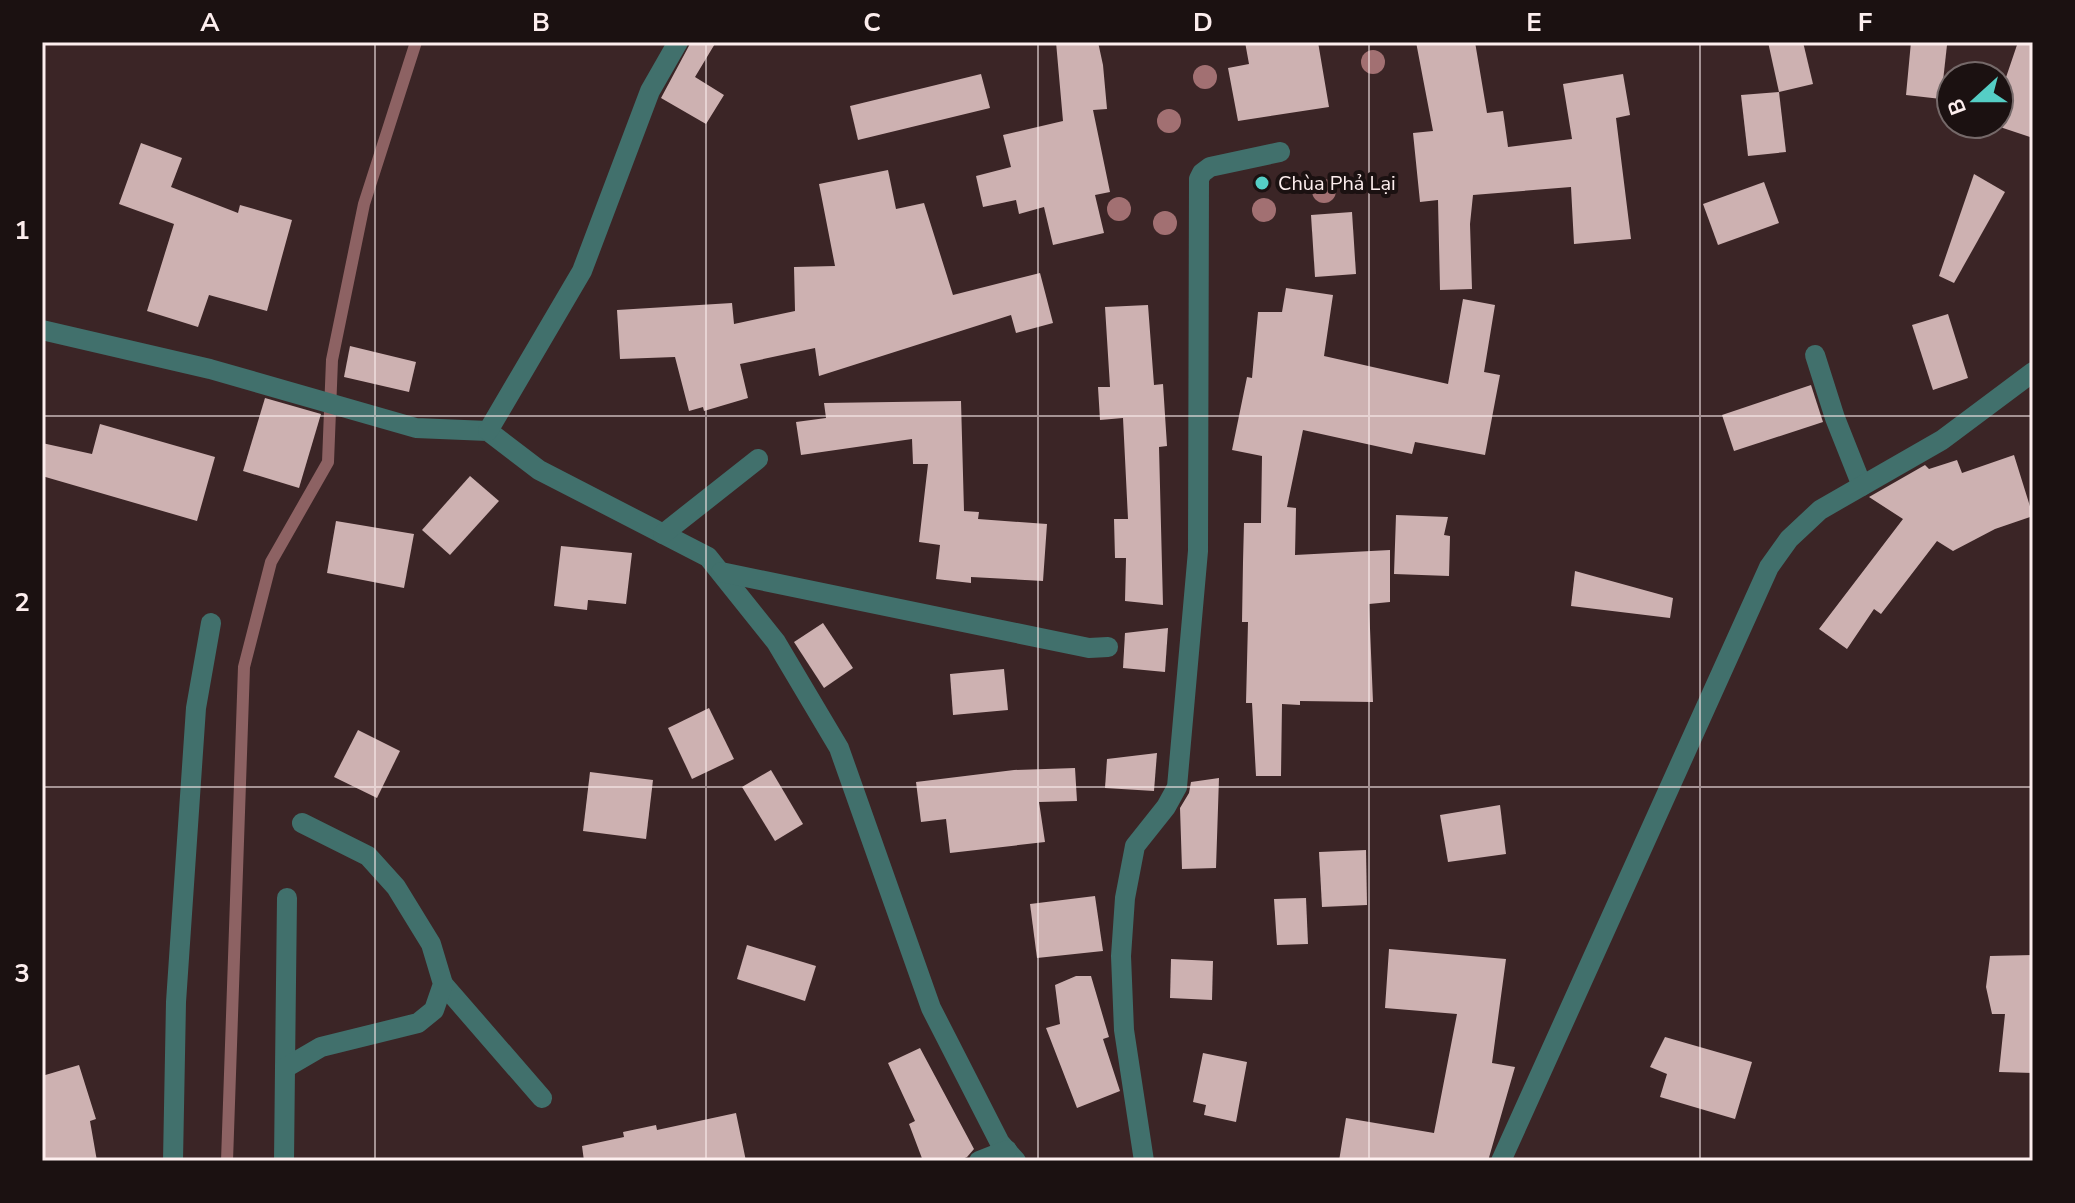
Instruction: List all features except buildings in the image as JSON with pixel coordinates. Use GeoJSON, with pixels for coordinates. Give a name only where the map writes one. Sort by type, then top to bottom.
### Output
{"type":"FeatureCollection","features":[{"type":"Feature","properties":{"kind":"street"},"geometry":{"type":"LineString","coordinates":[[488,431],[582,271],[650,91],[678,42]]}},
{"type":"Feature","properties":{"kind":"street"},"geometry":{"type":"LineString","coordinates":[[1144,1161],[1124,1030],[1121,956],[1125,898],[1135,846],[1166,807],[1177,787],[1198,551],[1199,179],[1210,167],[1280,152]]}},
{"type":"Feature","properties":{"kind":"street"},"geometry":{"type":"LineString","coordinates":[[42,330],[210,369],[416,428],[488,431],[539,470],[708,557],[776,642],[839,748],[931,1008],[1000,1143],[1011,1156]]}},
{"type":"Feature","properties":{"kind":"street"},"geometry":{"type":"LineString","coordinates":[[1815,355],[1835,418],[1862,486]]}},
{"type":"Feature","properties":{"kind":"street"},"geometry":{"type":"LineString","coordinates":[[1501,1161],[1769,567],[1789,539],[1820,510],[1942,440],[2033,372]]}},
{"type":"Feature","properties":{"kind":"street"},"geometry":{"type":"LineString","coordinates":[[663,534],[758,459]]}},
{"type":"Feature","properties":{"kind":"street"},"geometry":{"type":"LineString","coordinates":[[721,572],[1089,648],[1108,647]]}},
{"type":"Feature","properties":{"kind":"street"},"geometry":{"type":"LineString","coordinates":[[173,1161],[176,1002],[196,708],[211,623]]}},
{"type":"Feature","properties":{"kind":"street"},"geometry":{"type":"LineString","coordinates":[[302,823],[368,856],[387,877],[431,944],[443,984],[542,1098]]}},
{"type":"Feature","properties":{"kind":"street"},"geometry":{"type":"LineString","coordinates":[[284,1161],[287,898]]}},
{"type":"Feature","properties":{"kind":"street"},"geometry":{"type":"LineString","coordinates":[[285,1068],[321,1047],[418,1023],[434,1010],[443,984]]}},
{"type":"Feature","properties":{"kind":"street"},"geometry":{"type":"LineString","coordinates":[[979,1161],[1011,1156]]}},
{"type":"Feature","properties":{"kind":"waterway"},"geometry":{"type":"LineString","coordinates":[[227,1161],[244,667],[271,562],[328,462],[332,360],[364,204],[416,42]]}},
{"type":"Feature","properties":{"kind":"place","name":"Chùa Phả Lại"},"geometry":{"type":"Point","coordinates":[1262,183]}}]}
